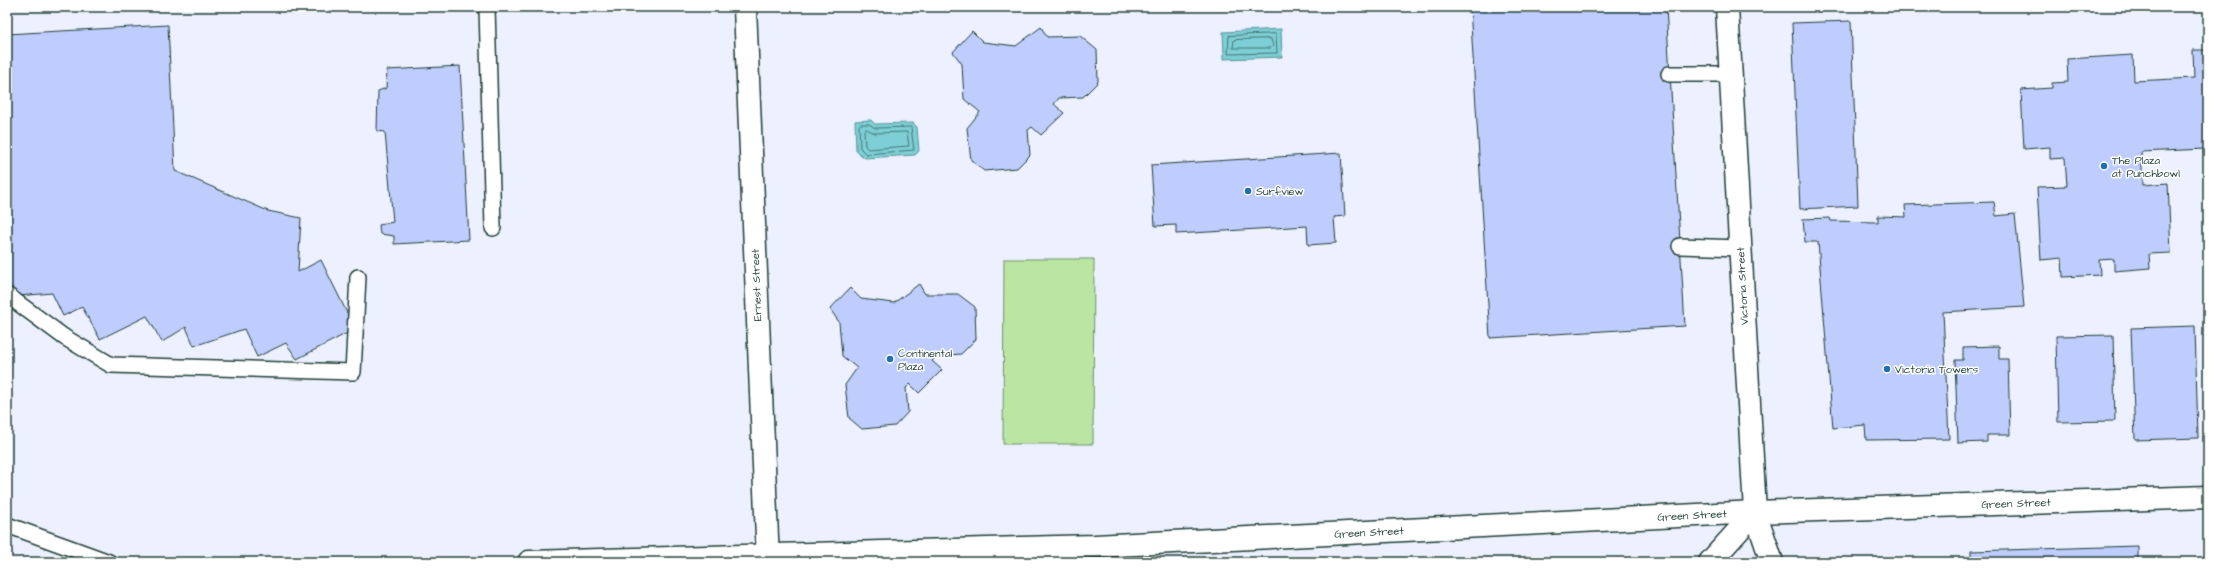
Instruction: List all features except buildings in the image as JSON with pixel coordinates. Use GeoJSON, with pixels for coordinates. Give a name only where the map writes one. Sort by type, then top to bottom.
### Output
{"type":"FeatureCollection","features":[{"type":"Feature","properties":{"kind":"street","name":"Ernest Street"},"geometry":{"type":"LineString","coordinates":[[745,7],[768,559]]}},
{"type":"Feature","properties":{"kind":"street","name":"Victoria Street"},"geometry":{"type":"LineString","coordinates":[[1727,7],[1755,512],[1772,562]]}},
{"type":"Feature","properties":{"kind":"street","name":"Green Street"},"geometry":{"type":"LineString","coordinates":[[529,562],[768,559],[1095,546],[1755,512],[2208,497]]}},
{"type":"Feature","properties":{"kind":"street"},"geometry":{"type":"LineString","coordinates":[[1710,562],[1755,512]]}},
{"type":"Feature","properties":{"kind":"lane"},"geometry":{"type":"LineString","coordinates":[[486,7],[493,228]]}},
{"type":"Feature","properties":{"kind":"lane"},"geometry":{"type":"LineString","coordinates":[[1670,74],[1731,74]]}},
{"type":"Feature","properties":{"kind":"lane"},"geometry":{"type":"LineString","coordinates":[[1680,246],[1740,248]]}},
{"type":"Feature","properties":{"kind":"lane"},"geometry":{"type":"LineString","coordinates":[[7,295],[64,337],[111,365],[353,372],[358,277]]}},
{"type":"Feature","properties":{"kind":"lane"},"geometry":{"type":"LineString","coordinates":[[7,525],[109,562]]}},
{"type":"Feature","properties":{"kind":"green space"},"geometry":{"type":"Polygon","coordinates":[[[1004,259],[1094,259],[1093,444],[1003,444],[1004,259]]]}},
{"type":"Feature","properties":{"kind":"water"},"geometry":{"type":"Polygon","coordinates":[[[1281,29],[1282,57],[1224,59],[1223,32],[1281,29]]]}},
{"type":"Feature","properties":{"kind":"water"},"geometry":{"type":"Polygon","coordinates":[[[871,120],[875,124],[913,123],[917,127],[919,151],[915,155],[865,158],[856,151],[855,121],[871,120]]]}},
{"type":"Feature","properties":{"kind":"place","name":"The Plaza at Punchbowl"},"geometry":{"type":"Point","coordinates":[2104,166]}},
{"type":"Feature","properties":{"kind":"place","name":"Surfview"},"geometry":{"type":"Point","coordinates":[1248,191]}},
{"type":"Feature","properties":{"kind":"place","name":"Continental Plaza"},"geometry":{"type":"Point","coordinates":[890,359]}},
{"type":"Feature","properties":{"kind":"place","name":"Victoria Towers"},"geometry":{"type":"Point","coordinates":[1887,369]}}]}
